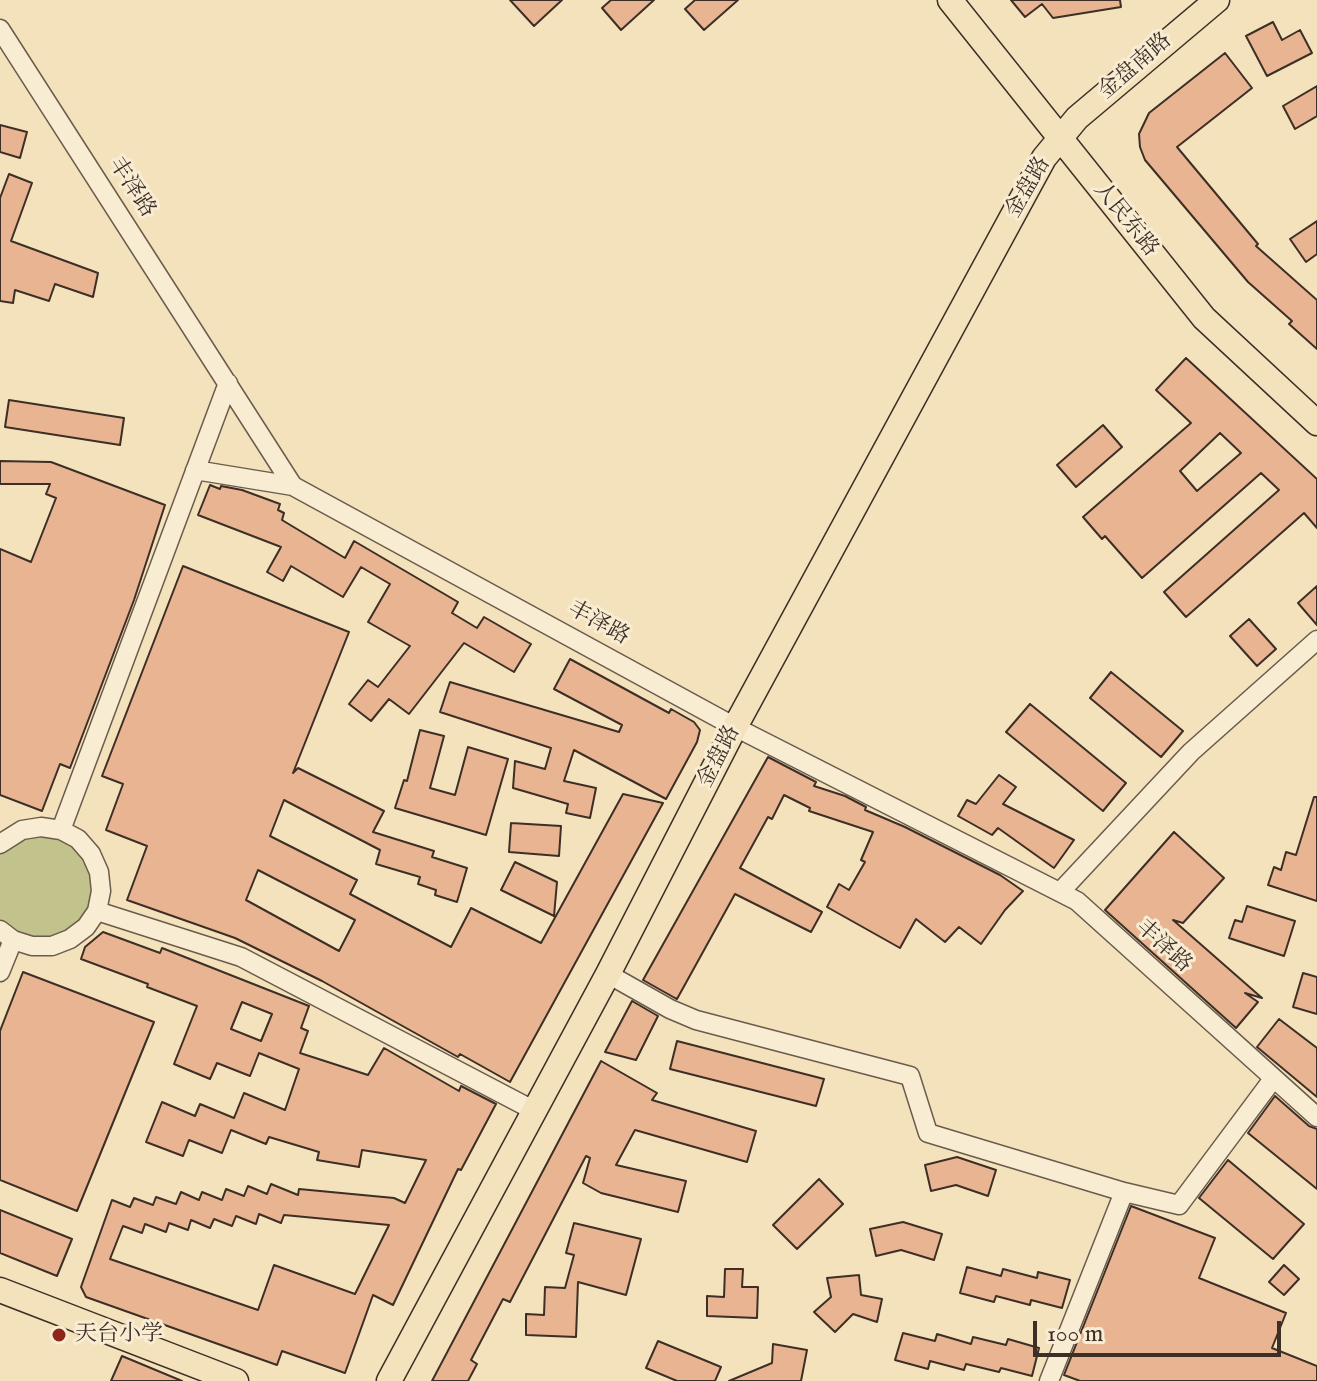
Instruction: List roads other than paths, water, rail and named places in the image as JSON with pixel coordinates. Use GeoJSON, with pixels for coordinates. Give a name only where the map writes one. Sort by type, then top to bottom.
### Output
{"type":"FeatureCollection","features":[{"type":"Feature","properties":{"kind":"main road","name":"人民东路"},"geometry":{"type":"LineString","coordinates":[[950,0],[1204,318],[1317,423]]}},
{"type":"Feature","properties":{"kind":"main road","name":"金盘南路"},"geometry":{"type":"LineString","coordinates":[[1059,139],[1077,118],[1217,0]]}},
{"type":"Feature","properties":{"kind":"main road","name":"金盘路"},"geometry":{"type":"LineString","coordinates":[[389,1381],[608,974],[735,727],[1044,158],[1059,139]]}},
{"type":"Feature","properties":{"kind":"main road"},"geometry":{"type":"LineString","coordinates":[[0,1290],[236,1381]]}},
{"type":"Feature","properties":{"kind":"street","name":"丰泽路"},"geometry":{"type":"LineString","coordinates":[[0,29],[293,486],[735,727],[1061,891],[1077,901],[1317,1117]]}},
{"type":"Feature","properties":{"kind":"street"},"geometry":{"type":"LineString","coordinates":[[61,830],[228,383]]}},
{"type":"Feature","properties":{"kind":"street"},"geometry":{"type":"LineString","coordinates":[[195,470],[293,486]]}},
{"type":"Feature","properties":{"kind":"street"},"geometry":{"type":"LineString","coordinates":[[1061,891],[1191,752],[1317,640]]}},
{"type":"Feature","properties":{"kind":"street"},"geometry":{"type":"LineString","coordinates":[[0,844],[22,830],[41,827],[61,830],[78,839],[91,854],[99,872],[101,891],[97,911],[86,927],[70,939],[52,946],[32,946],[6,935],[0,972]]}},
{"type":"Feature","properties":{"kind":"street"},"geometry":{"type":"LineString","coordinates":[[97,911],[241,957],[533,1110]]}},
{"type":"Feature","properties":{"kind":"street"},"geometry":{"type":"LineString","coordinates":[[608,974],[696,1020],[910,1076],[928,1133],[1124,1192],[1179,1205],[1273,1079]]}},
{"type":"Feature","properties":{"kind":"street"},"geometry":{"type":"LineString","coordinates":[[1049,1381],[1124,1192]]}},
{"type":"Feature","properties":{"kind":"place","name":"天台小学"},"geometry":{"type":"Point","coordinates":[59,1335]}}]}
